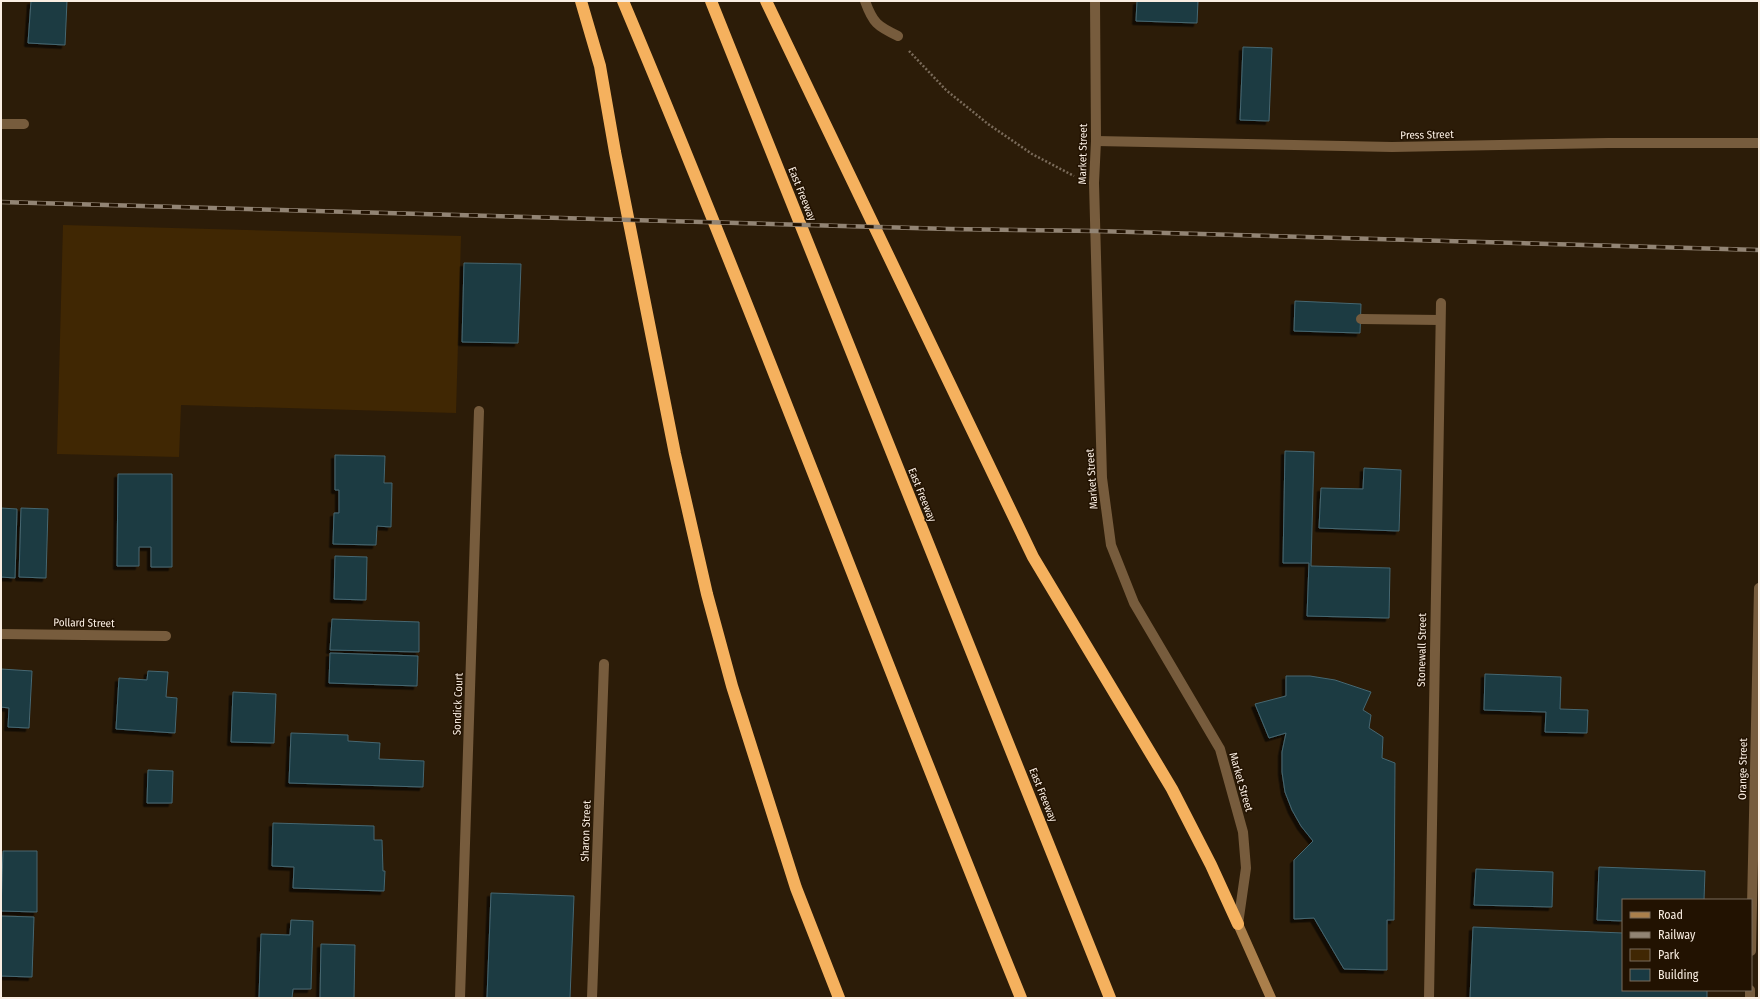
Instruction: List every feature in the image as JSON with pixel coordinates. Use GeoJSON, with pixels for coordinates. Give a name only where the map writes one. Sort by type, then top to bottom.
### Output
{"type":"FeatureCollection","features":[{"type":"Feature","properties":{"kind":"highway"},"geometry":{"type":"LineString","coordinates":[[581,1],[600,66],[615,152],[674,454],[707,594],[732,686],[796,888],[839,998]]}},
{"type":"Feature","properties":{"kind":"highway"},"geometry":{"type":"LineString","coordinates":[[623,1],[681,139],[1021,998]]}},
{"type":"Feature","properties":{"kind":"highway","name":"East Freeway"},"geometry":{"type":"LineString","coordinates":[[711,1],[1110,998]]}},
{"type":"Feature","properties":{"kind":"highway"},"geometry":{"type":"LineString","coordinates":[[766,1],[1033,557],[1172,789],[1211,865],[1238,924]]}},
{"type":"Feature","properties":{"kind":"main road"},"geometry":{"type":"LineString","coordinates":[[1238,924],[1271,998]]}},
{"type":"Feature","properties":{"kind":"street"},"geometry":{"type":"LineString","coordinates":[[865,1],[874,20],[880,27],[898,36]]}},
{"type":"Feature","properties":{"kind":"street","name":"Market Street"},"geometry":{"type":"LineString","coordinates":[[1095,1],[1096,141],[1094,183],[1102,478],[1111,545],[1134,603],[1220,749],[1243,832],[1246,868],[1238,924]]}},
{"type":"Feature","properties":{"kind":"street"},"geometry":{"type":"LineString","coordinates":[[1,124],[24,124]]}},
{"type":"Feature","properties":{"kind":"street","name":"Press Street"},"geometry":{"type":"LineString","coordinates":[[1096,141],[1392,147],[1608,143],[1759,143]]}},
{"type":"Feature","properties":{"kind":"street","name":"Stonewall Street"},"geometry":{"type":"LineString","coordinates":[[1429,998],[1441,302]]}},
{"type":"Feature","properties":{"kind":"street"},"geometry":{"type":"LineString","coordinates":[[1361,318],[1440,320]]}},
{"type":"Feature","properties":{"kind":"street","name":"Sondick Court"},"geometry":{"type":"LineString","coordinates":[[460,998],[480,411]]}},
{"type":"Feature","properties":{"kind":"street","name":"Orange Street"},"geometry":{"type":"LineString","coordinates":[[1752,925],[1757,794],[1759,588]]}},
{"type":"Feature","properties":{"kind":"street","name":"Pollard Street"},"geometry":{"type":"LineString","coordinates":[[1,634],[166,636]]}},
{"type":"Feature","properties":{"kind":"street","name":"Sharon Street"},"geometry":{"type":"LineString","coordinates":[[592,998],[604,664]]}},
{"type":"Feature","properties":{"kind":"path"},"geometry":{"type":"LineString","coordinates":[[898,36],[908,51],[946,90],[988,124],[1032,154],[1079,178],[1094,183]]}},
{"type":"Feature","properties":{"kind":"green space"},"geometry":{"type":"Polygon","coordinates":[[[63,225],[461,236],[456,413],[181,405],[179,457],[57,454],[63,225]]]}},
{"type":"Feature","properties":{"kind":"building"},"geometry":{"type":"Polygon","coordinates":[[[31,1],[67,1],[65,45],[28,43],[31,1]]]}},
{"type":"Feature","properties":{"kind":"building"},"geometry":{"type":"Polygon","coordinates":[[[1137,1],[1198,1],[1197,23],[1136,21],[1137,1]]]}},
{"type":"Feature","properties":{"kind":"building"},"geometry":{"type":"Polygon","coordinates":[[[1243,47],[1272,48],[1269,121],[1240,120],[1243,47]]]}},
{"type":"Feature","properties":{"kind":"building"},"geometry":{"type":"Polygon","coordinates":[[[464,263],[521,264],[518,343],[462,342],[464,263]]]}},
{"type":"Feature","properties":{"kind":"building"},"geometry":{"type":"Polygon","coordinates":[[[1295,301],[1361,304],[1360,333],[1294,331],[1295,301]]]}},
{"type":"Feature","properties":{"kind":"building"},"geometry":{"type":"Polygon","coordinates":[[[1285,451],[1314,452],[1311,566],[1390,568],[1389,618],[1307,616],[1309,563],[1283,563],[1285,451]]]}},
{"type":"Feature","properties":{"kind":"building"},"geometry":{"type":"Polygon","coordinates":[[[335,455],[385,456],[384,483],[392,483],[391,527],[377,526],[376,545],[333,544],[334,513],[339,513],[339,490],[335,490],[335,455]]]}},
{"type":"Feature","properties":{"kind":"building"},"geometry":{"type":"Polygon","coordinates":[[[1364,468],[1401,470],[1399,531],[1319,528],[1321,488],[1363,489],[1364,468]]]}},
{"type":"Feature","properties":{"kind":"building"},"geometry":{"type":"Polygon","coordinates":[[[118,474],[172,474],[172,567],[151,567],[151,547],[139,547],[139,566],[117,566],[118,474]]]}},
{"type":"Feature","properties":{"kind":"building"},"geometry":{"type":"Polygon","coordinates":[[[1,508],[17,509],[15,578],[1,577],[1,508]]]}},
{"type":"Feature","properties":{"kind":"building"},"geometry":{"type":"Polygon","coordinates":[[[21,508],[48,509],[46,578],[19,577],[21,508]]]}},
{"type":"Feature","properties":{"kind":"building"},"geometry":{"type":"Polygon","coordinates":[[[335,556],[367,557],[366,600],[334,599],[335,556]]]}},
{"type":"Feature","properties":{"kind":"building"},"geometry":{"type":"Polygon","coordinates":[[[332,619],[419,622],[419,652],[330,650],[332,619]]]}},
{"type":"Feature","properties":{"kind":"building"},"geometry":{"type":"Polygon","coordinates":[[[330,653],[418,656],[417,686],[329,683],[330,653]]]}},
{"type":"Feature","properties":{"kind":"building"},"geometry":{"type":"Polygon","coordinates":[[[1,669],[32,671],[29,728],[8,727],[9,708],[1,707],[1,669]]]}},
{"type":"Feature","properties":{"kind":"building"},"geometry":{"type":"Polygon","coordinates":[[[148,671],[168,672],[166,697],[177,698],[175,733],[116,729],[119,678],[147,680],[148,671]]]}},
{"type":"Feature","properties":{"kind":"building"},"geometry":{"type":"Polygon","coordinates":[[[1485,674],[1561,677],[1560,709],[1588,710],[1587,733],[1545,732],[1546,712],[1484,710],[1485,674]]]}},
{"type":"Feature","properties":{"kind":"building"},"geometry":{"type":"Polygon","coordinates":[[[1286,676],[1310,676],[1335,680],[1371,692],[1363,710],[1371,715],[1369,728],[1383,737],[1382,758],[1395,763],[1394,920],[1387,920],[1387,970],[1344,969],[1314,918],[1294,919],[1294,860],[1313,841],[1301,826],[1292,810],[1285,792],[1282,772],[1282,752],[1286,733],[1269,738],[1255,704],[1286,696],[1286,676]]]}},
{"type":"Feature","properties":{"kind":"building"},"geometry":{"type":"Polygon","coordinates":[[[233,692],[276,694],[274,743],[231,742],[233,692]]]}},
{"type":"Feature","properties":{"kind":"building"},"geometry":{"type":"Polygon","coordinates":[[[291,733],[348,735],[348,741],[380,743],[379,759],[424,761],[423,787],[289,783],[291,733]]]}},
{"type":"Feature","properties":{"kind":"building"},"geometry":{"type":"Polygon","coordinates":[[[148,770],[173,771],[172,803],[147,803],[148,770]]]}},
{"type":"Feature","properties":{"kind":"building"},"geometry":{"type":"Polygon","coordinates":[[[273,823],[374,826],[374,840],[382,840],[383,871],[385,871],[384,891],[293,888],[294,867],[272,866],[273,823]]]}},
{"type":"Feature","properties":{"kind":"building"},"geometry":{"type":"Polygon","coordinates":[[[3,851],[37,851],[37,912],[1,911],[3,851]]]}},
{"type":"Feature","properties":{"kind":"building"},"geometry":{"type":"Polygon","coordinates":[[[1599,867],[1705,871],[1704,899],[1622,899],[1622,921],[1597,920],[1599,867]]]}},
{"type":"Feature","properties":{"kind":"building"},"geometry":{"type":"Polygon","coordinates":[[[1476,869],[1553,872],[1552,907],[1474,905],[1476,869]]]}},
{"type":"Feature","properties":{"kind":"building"},"geometry":{"type":"Polygon","coordinates":[[[491,893],[574,896],[570,998],[487,998],[491,893]]]}},
{"type":"Feature","properties":{"kind":"building"},"geometry":{"type":"Polygon","coordinates":[[[1,916],[34,917],[32,977],[1,976],[1,916]]]}},
{"type":"Feature","properties":{"kind":"building"},"geometry":{"type":"Polygon","coordinates":[[[291,920],[313,921],[311,989],[293,989],[292,998],[259,998],[261,934],[290,935],[291,920]]]}},
{"type":"Feature","properties":{"kind":"building"},"geometry":{"type":"Polygon","coordinates":[[[1473,927],[1622,933],[1622,991],[1707,991],[1707,998],[1470,998],[1473,927]]]}},
{"type":"Feature","properties":{"kind":"building"},"geometry":{"type":"Polygon","coordinates":[[[321,944],[355,945],[354,998],[320,998],[321,944]]]}},
{"type":"Feature","properties":{"kind":"railway"},"geometry":{"type":"LineString","coordinates":[[1,202],[1759,250]]}}]}
